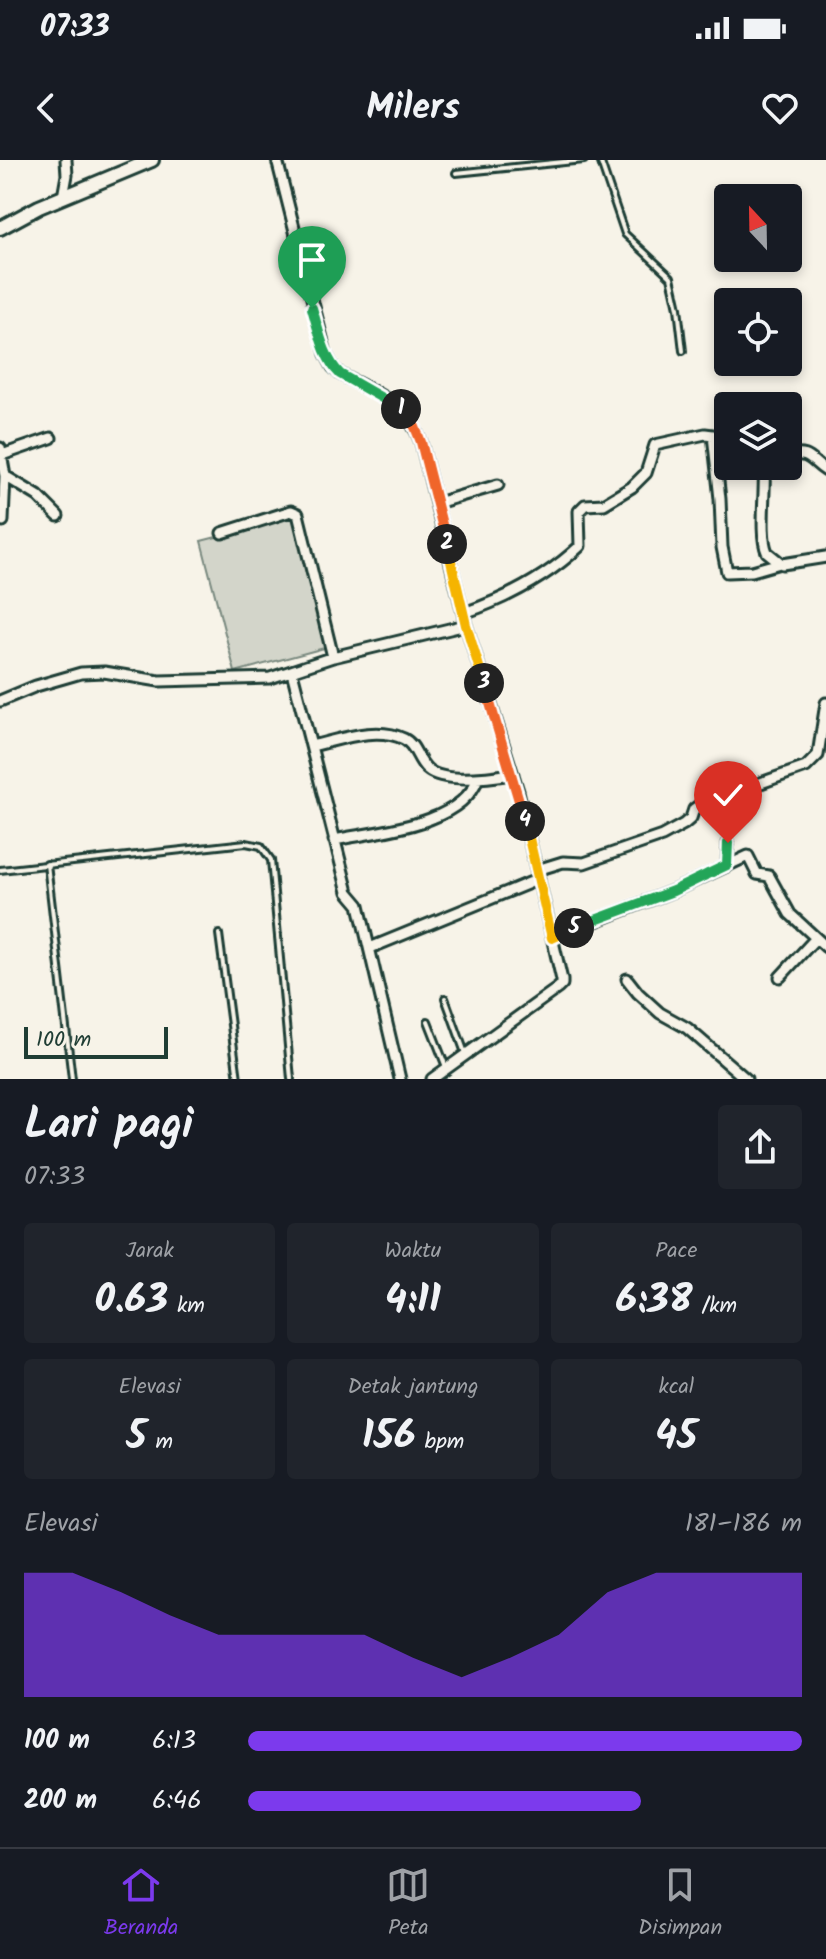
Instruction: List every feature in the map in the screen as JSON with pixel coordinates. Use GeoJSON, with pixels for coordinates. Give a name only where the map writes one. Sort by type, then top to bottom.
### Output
{"type":"FeatureCollection","features":[{"type":"Feature","properties":{"kind":"street"},"geometry":{"type":"LineString","coordinates":[[63,197],[66,160]]}},
{"type":"Feature","properties":{"kind":"street"},"geometry":{"type":"LineString","coordinates":[[0,228],[22,215],[152,160]]}},
{"type":"Feature","properties":{"kind":"street"},"geometry":{"type":"LineString","coordinates":[[277,160],[326,354],[340,374],[398,406],[421,442],[466,625],[513,774],[562,984],[432,1079]]}},
{"type":"Feature","properties":{"kind":"street"},"geometry":{"type":"LineString","coordinates":[[464,613],[500,599],[556,568],[580,546],[579,511],[585,505],[604,504],[632,487],[646,473],[655,445],[705,434],[713,435],[722,547],[727,572],[752,571],[780,563],[826,557]]}},
{"type":"Feature","properties":{"kind":"street"},"geometry":{"type":"LineString","coordinates":[[3,521],[5,476],[1,452],[51,438]]}},
{"type":"Feature","properties":{"kind":"street"},"geometry":{"type":"LineString","coordinates":[[802,454],[812,457],[826,471]]}},
{"type":"Feature","properties":{"kind":"street"},"geometry":{"type":"LineString","coordinates":[[5,476],[38,496],[58,516]]}},
{"type":"Feature","properties":{"kind":"street"},"geometry":{"type":"LineString","coordinates":[[764,480],[764,547],[780,563]]}},
{"type":"Feature","properties":{"kind":"street"},"geometry":{"type":"LineString","coordinates":[[437,503],[498,485]]}},
{"type":"Feature","properties":{"kind":"street"},"geometry":{"type":"LineString","coordinates":[[222,533],[291,511],[298,514],[333,657]]}},
{"type":"Feature","properties":{"kind":"street"},"geometry":{"type":"LineString","coordinates":[[0,701],[36,686],[81,673],[104,672],[159,681],[270,678],[333,657],[466,625]]}},
{"type":"Feature","properties":{"kind":"street"},"geometry":{"type":"LineString","coordinates":[[292,672],[348,892],[359,905],[400,1079]]}},
{"type":"Feature","properties":{"kind":"street"},"geometry":{"type":"LineString","coordinates":[[370,948],[563,862],[584,863],[662,836],[684,824],[701,804],[806,767],[818,755],[826,703]]}},
{"type":"Feature","properties":{"kind":"street"},"geometry":{"type":"LineString","coordinates":[[311,746],[366,735],[397,737],[410,744],[427,770],[438,776],[478,778],[513,774]]}},
{"type":"Feature","properties":{"kind":"street"},"geometry":{"type":"LineString","coordinates":[[334,840],[423,822],[470,796],[478,778]]}},
{"type":"Feature","properties":{"kind":"street"},"geometry":{"type":"LineString","coordinates":[[727,865],[728,843]]}},
{"type":"Feature","properties":{"kind":"street"},"geometry":{"type":"LineString","coordinates":[[552,938],[750,857],[757,874],[769,876],[790,914],[826,947]]}},
{"type":"Feature","properties":{"kind":"street"},"geometry":{"type":"LineString","coordinates":[[780,977],[815,939]]}},
{"type":"Feature","properties":{"kind":"street"},"geometry":{"type":"LineString","coordinates":[[627,979],[660,1013],[687,1028],[746,1079]]}},
{"type":"Feature","properties":{"kind":"lane"},"geometry":{"type":"LineString","coordinates":[[456,173],[584,160]]}},
{"type":"Feature","properties":{"kind":"lane"},"geometry":{"type":"LineString","coordinates":[[600,160],[625,234],[671,277],[683,351]]}},
{"type":"Feature","properties":{"kind":"lane"},"geometry":{"type":"LineString","coordinates":[[0,870],[246,843],[261,846],[271,860],[291,1079]]}},
{"type":"Feature","properties":{"kind":"lane"},"geometry":{"type":"LineString","coordinates":[[47,864],[72,1079]]}},
{"type":"Feature","properties":{"kind":"lane"},"geometry":{"type":"LineString","coordinates":[[219,934],[238,1079]]}},
{"type":"Feature","properties":{"kind":"lane"},"geometry":{"type":"LineString","coordinates":[[445,998],[465,1053]]}},
{"type":"Feature","properties":{"kind":"lane"},"geometry":{"type":"LineString","coordinates":[[428,1021],[446,1067]]}},
{"type":"Feature","properties":{"kind":"shaded area"},"geometry":{"type":"Polygon","coordinates":[[[294,517],[328,647],[235,672],[201,541],[294,517]]]}},
{"type":"Feature","properties":{"kind":"route"},"geometry":{"type":"LineString","coordinates":[[312,308],[333,367],[340,374],[398,406],[415,427],[421,442],[466,625],[518,791],[552,938],[673,891],[727,865],[728,843]]}}]}
